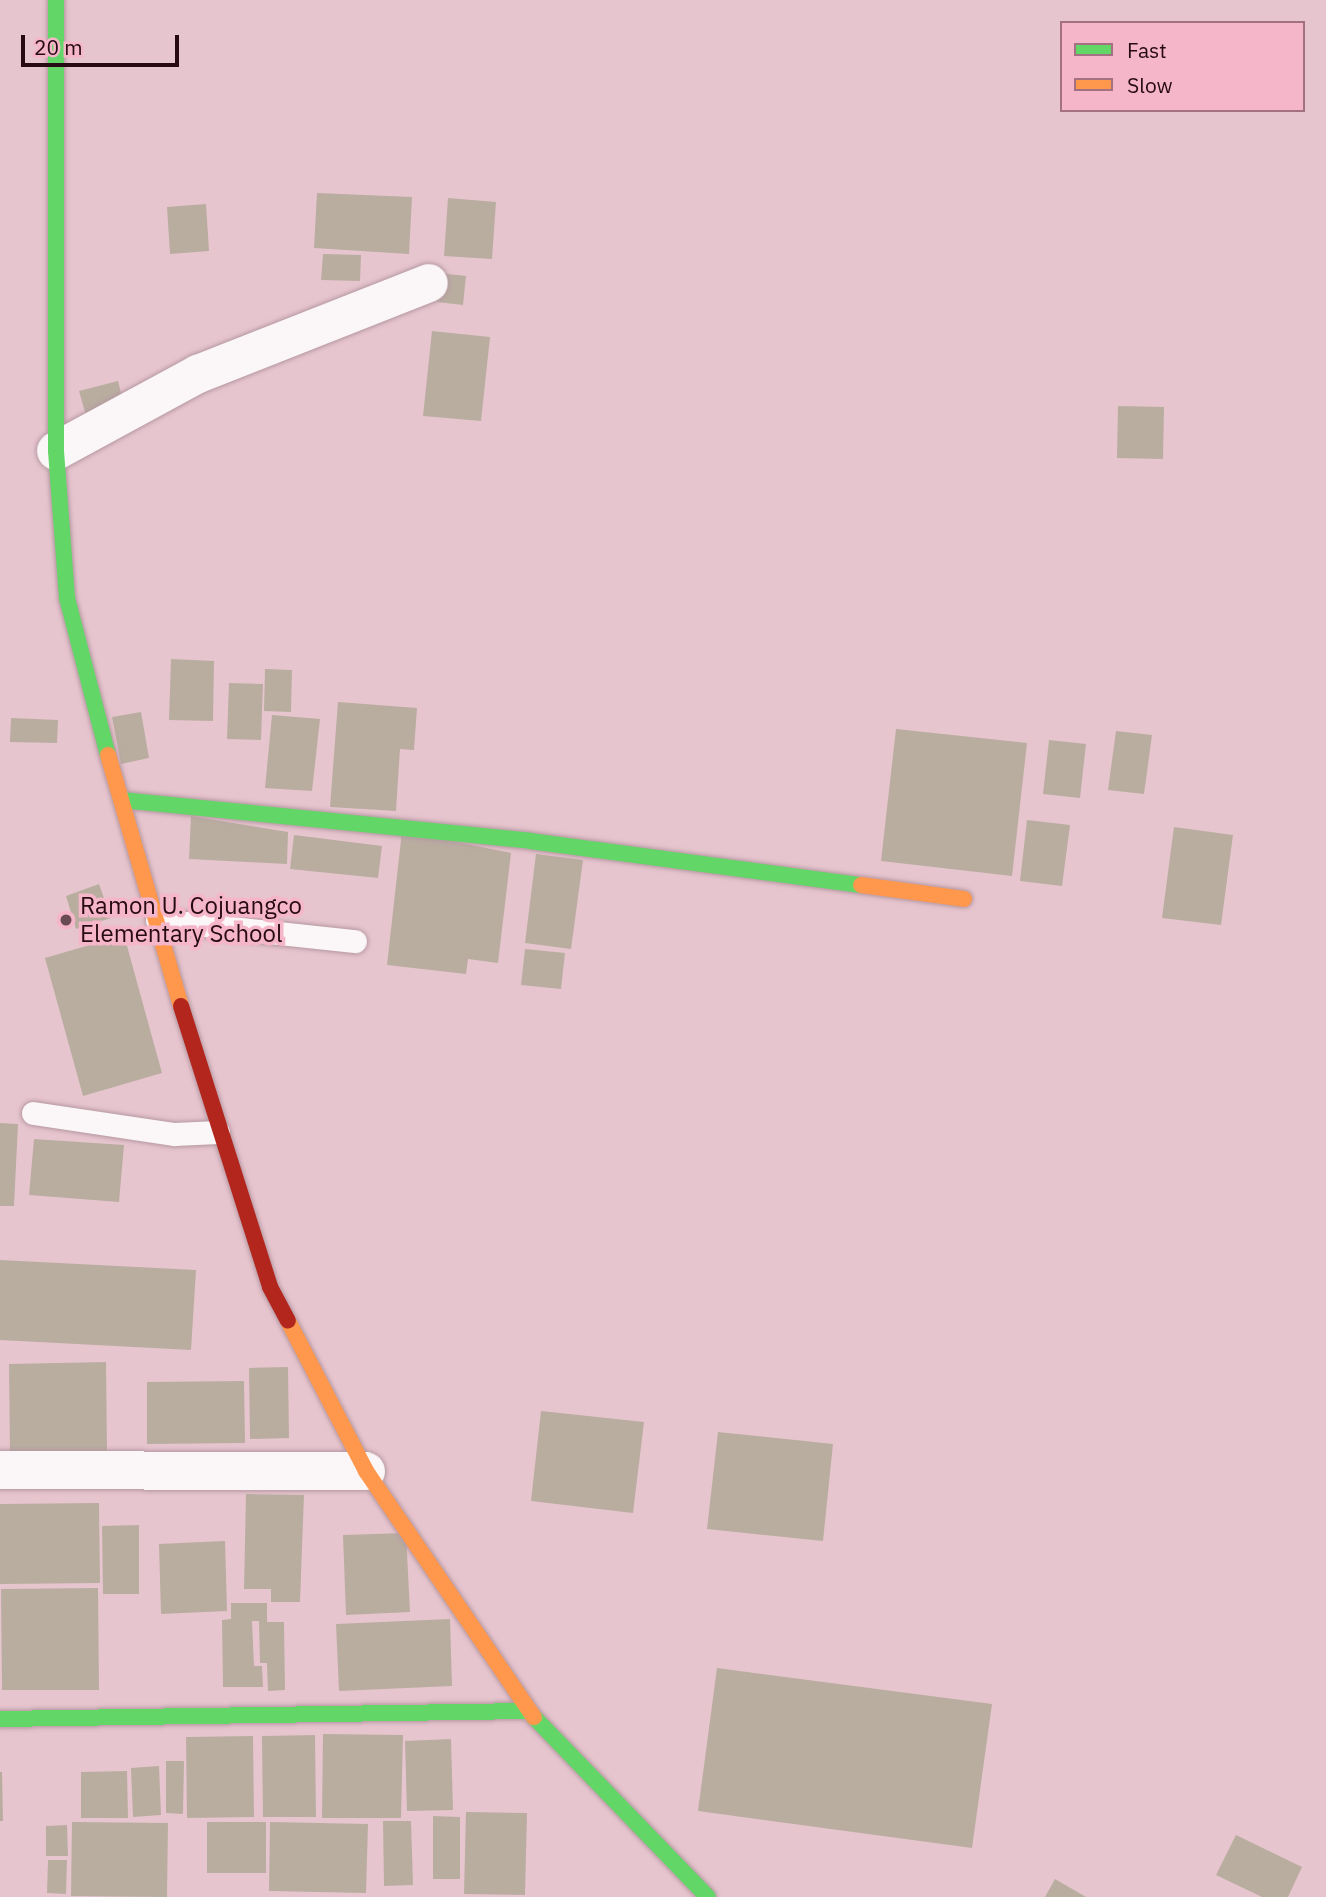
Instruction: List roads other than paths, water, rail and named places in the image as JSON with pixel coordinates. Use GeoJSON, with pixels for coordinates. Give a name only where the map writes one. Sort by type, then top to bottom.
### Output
{"type":"FeatureCollection","features":[{"type":"Feature","properties":{"kind":"street"},"geometry":{"type":"LineString","coordinates":[[56,0],[56,451],[67,598],[76,645],[218,1132],[270,1287],[366,1471],[528,1712],[708,1897]]}},
{"type":"Feature","properties":{"kind":"street"},"geometry":{"type":"LineString","coordinates":[[56,451],[198,374],[429,283]]}},
{"type":"Feature","properties":{"kind":"street"},"geometry":{"type":"LineString","coordinates":[[122,800],[530,841],[964,899]]}},
{"type":"Feature","properties":{"kind":"street"},"geometry":{"type":"LineString","coordinates":[[0,1471],[366,1471]]}},
{"type":"Feature","properties":{"kind":"street"},"geometry":{"type":"LineString","coordinates":[[0,1719],[528,1712]]}},
{"type":"Feature","properties":{"kind":"lane"},"geometry":{"type":"LineString","coordinates":[[157,920],[355,941]]}},
{"type":"Feature","properties":{"kind":"lane"},"geometry":{"type":"LineString","coordinates":[[33,1113],[174,1133],[218,1132]]}},
{"type":"Feature","properties":{"kind":"place","name":"Ramon U. Cojuangco Elementary School"},"geometry":{"type":"Point","coordinates":[66,920]}}]}
